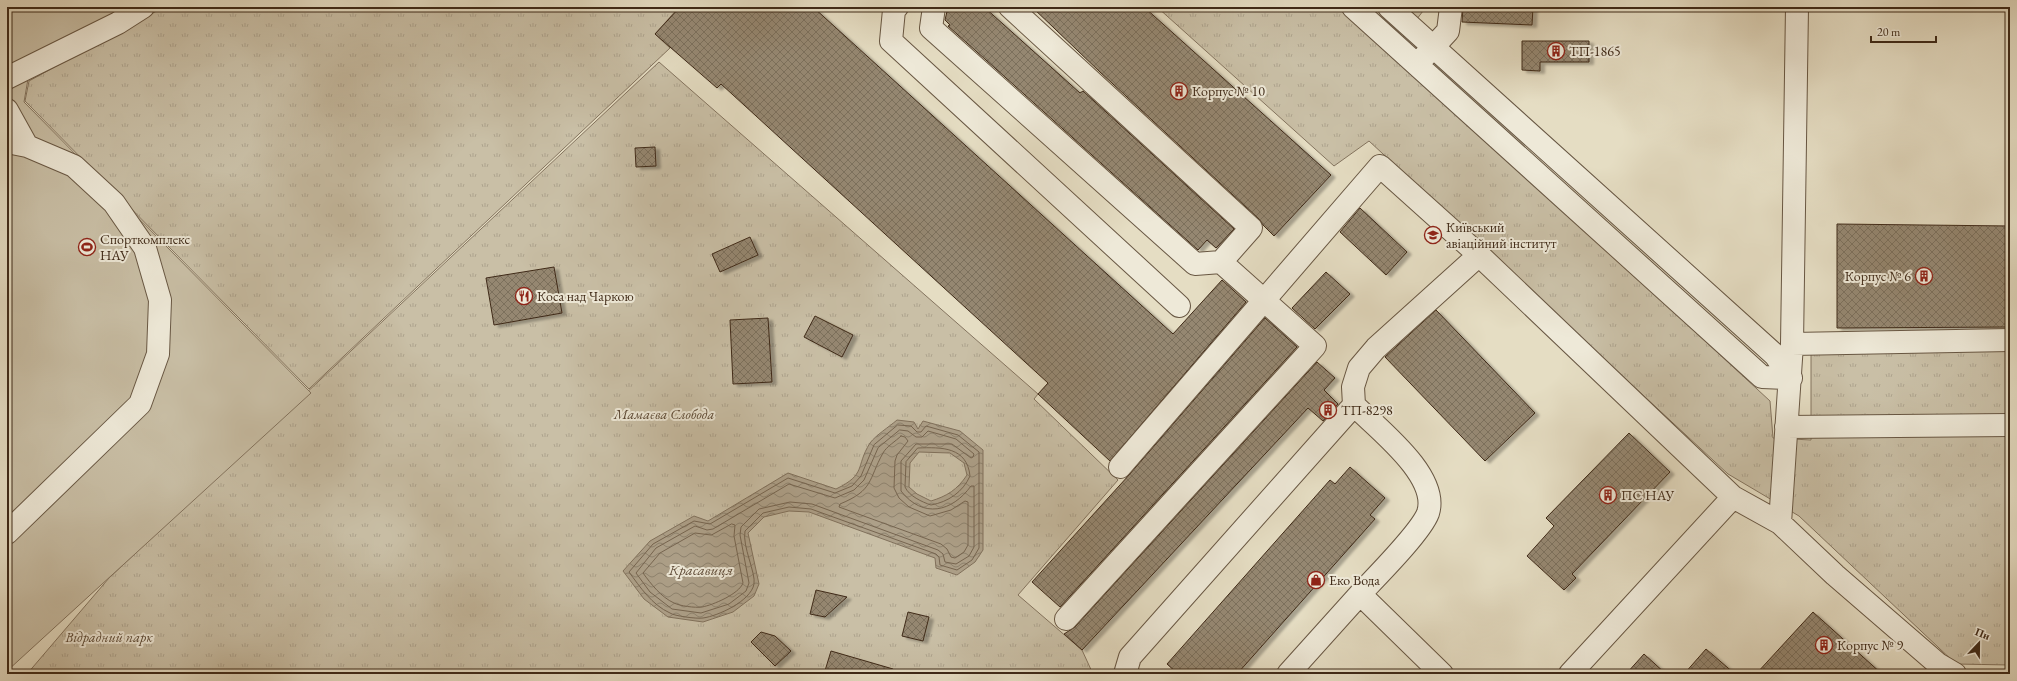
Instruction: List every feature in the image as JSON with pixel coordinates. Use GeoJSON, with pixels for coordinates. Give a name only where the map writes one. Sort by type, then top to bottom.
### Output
{"type":"FeatureCollection","features":[{"type":"Feature","properties":{"kind":"lane"},"geometry":{"type":"LineString","coordinates":[[7,78],[118,22],[143,7]]}},
{"type":"Feature","properties":{"kind":"lane"},"geometry":{"type":"LineString","coordinates":[[897,7],[894,10],[892,41],[1180,306]]}},
{"type":"Feature","properties":{"kind":"lane"},"geometry":{"type":"LineString","coordinates":[[934,7],[931,28],[1195,264],[1221,262],[1251,228],[1010,7]]}},
{"type":"Feature","properties":{"kind":"lane"},"geometry":{"type":"LineString","coordinates":[[1353,7],[1762,378],[1790,378]]}},
{"type":"Feature","properties":{"kind":"lane"},"geometry":{"type":"LineString","coordinates":[[1389,7],[1775,356],[1790,378]]}},
{"type":"Feature","properties":{"kind":"lane"},"geometry":{"type":"LineString","coordinates":[[1417,64],[1448,31],[1451,7]]}},
{"type":"Feature","properties":{"kind":"lane"},"geometry":{"type":"LineString","coordinates":[[1780,523],[1792,344],[1797,7]]}},
{"type":"Feature","properties":{"kind":"lane"},"geometry":{"type":"LineString","coordinates":[[7,110],[17,144],[74,166],[114,203],[145,248],[160,300],[158,354],[140,404],[7,533]]}},
{"type":"Feature","properties":{"kind":"lane"},"geometry":{"type":"LineString","coordinates":[[1120,467],[1380,166],[1479,255],[1733,497],[1780,523],[1841,580],[1938,664],[1955,674]]}},
{"type":"Feature","properties":{"kind":"lane"},"geometry":{"type":"LineString","coordinates":[[1288,674],[1419,528],[1428,513],[1430,497],[1426,482],[1415,466],[1354,405],[1353,387],[1359,368],[1376,348],[1479,255]]}},
{"type":"Feature","properties":{"kind":"lane"},"geometry":{"type":"LineString","coordinates":[[1066,619],[1315,346],[1221,262]]}},
{"type":"Feature","properties":{"kind":"lane"},"geometry":{"type":"LineString","coordinates":[[1792,344],[2010,340]]}},
{"type":"Feature","properties":{"kind":"lane"},"geometry":{"type":"LineString","coordinates":[[1125,674],[1130,657],[1354,405]]}},
{"type":"Feature","properties":{"kind":"lane"},"geometry":{"type":"LineString","coordinates":[[1786,428],[2010,426]]}},
{"type":"Feature","properties":{"kind":"lane"},"geometry":{"type":"LineString","coordinates":[[1570,674],[1733,497]]}},
{"type":"Feature","properties":{"kind":"lane"},"geometry":{"type":"LineString","coordinates":[[1360,594],[1442,674]]}},
{"type":"Feature","properties":{"kind":"green space","name":"Спорткомплекс НАУ"},"geometry":{"type":"Polygon","coordinates":[[[7,7],[159,7],[28,79],[24,102],[311,393],[7,671],[7,7]]]}},
{"type":"Feature","properties":{"kind":"green space"},"geometry":{"type":"Polygon","coordinates":[[[164,7],[679,7],[655,34],[670,48],[309,389],[25,101],[29,81],[164,7]]]}},
{"type":"Feature","properties":{"kind":"green space"},"geometry":{"type":"Polygon","coordinates":[[[1157,7],[1426,7],[1392,52],[1770,401],[1773,438],[1811,440],[1811,351],[2010,347],[2010,665],[1956,664],[1799,516],[1728,474],[1369,141],[1334,166],[1157,7]]]}},
{"type":"Feature","properties":{"kind":"green space","name":"Мамаєва Слобода"},"geometry":{"type":"Polygon","coordinates":[[[659,62],[1038,394],[1034,399],[1118,480],[1018,595],[1082,650],[1093,674],[27,674],[109,578],[659,62]]]}},
{"type":"Feature","properties":{"kind":"water","name":"Красавиця"},"geometry":{"type":"Polygon","coordinates":[[[897,420],[914,422],[918,429],[923,421],[960,431],[983,450],[983,550],[975,562],[957,575],[936,568],[935,558],[809,512],[789,511],[764,517],[748,533],[759,584],[754,596],[733,612],[703,622],[668,617],[644,599],[623,571],[650,541],[694,516],[708,521],[788,473],[836,489],[846,484],[852,479],[859,469],[870,443],[897,420]],[[919,452],[910,463],[909,487],[917,494],[931,501],[947,495],[967,475],[964,463],[950,453],[919,452]]]}},
{"type":"Feature","properties":{"kind":"building"},"geometry":{"type":"Polygon","coordinates":[[[680,7],[813,7],[1173,334],[1222,280],[1246,302],[1110,461],[1038,394],[1048,383],[721,84],[717,88],[655,34],[680,7]]]}},
{"type":"Feature","properties":{"kind":"building"},"geometry":{"type":"Polygon","coordinates":[[[948,7],[984,7],[1080,93],[1083,91],[1234,229],[1216,248],[1207,240],[1198,250],[948,26],[950,25],[945,20],[948,7]]]}},
{"type":"Feature","properties":{"kind":"building","name":"Корпус № 10"},"geometry":{"type":"Polygon","coordinates":[[[1032,7],[1144,7],[1331,175],[1274,236],[1259,219],[1032,7]]]}},
{"type":"Feature","properties":{"kind":"building"},"geometry":{"type":"Polygon","coordinates":[[[1463,7],[1533,7],[1532,25],[1462,22],[1463,7]]]}},
{"type":"Feature","properties":{"kind":"building","name":"ТП-1865"},"geometry":{"type":"Polygon","coordinates":[[[1522,41],[1589,41],[1589,62],[1540,62],[1540,71],[1522,70],[1522,41]]]}},
{"type":"Feature","properties":{"kind":"building"},"geometry":{"type":"Polygon","coordinates":[[[655,147],[656,166],[636,167],[635,148],[655,147]]]}},
{"type":"Feature","properties":{"kind":"building"},"geometry":{"type":"Polygon","coordinates":[[[1360,208],[1407,252],[1386,275],[1340,232],[1360,208]]]}},
{"type":"Feature","properties":{"kind":"building","name":"Корпус № 6"},"geometry":{"type":"Polygon","coordinates":[[[1837,224],[2010,226],[2010,327],[1837,328],[1837,224]]]}},
{"type":"Feature","properties":{"kind":"building"},"geometry":{"type":"Polygon","coordinates":[[[750,237],[758,255],[720,272],[712,254],[750,237]]]}},
{"type":"Feature","properties":{"kind":"building","name":"Коса над Чаркою"},"geometry":{"type":"Polygon","coordinates":[[[554,267],[562,313],[494,325],[486,278],[554,267]]]}},
{"type":"Feature","properties":{"kind":"building"},"geometry":{"type":"Polygon","coordinates":[[[1326,272],[1350,294],[1315,329],[1292,308],[1326,272]]]}},
{"type":"Feature","properties":{"kind":"building"},"geometry":{"type":"Polygon","coordinates":[[[1436,310],[1535,413],[1485,461],[1385,357],[1436,310]]]}},
{"type":"Feature","properties":{"kind":"building"},"geometry":{"type":"Polygon","coordinates":[[[815,316],[853,335],[842,357],[804,337],[815,316]]]}},
{"type":"Feature","properties":{"kind":"building"},"geometry":{"type":"Polygon","coordinates":[[[768,318],[772,382],[733,384],[730,320],[768,318]]]}},
{"type":"Feature","properties":{"kind":"building"},"geometry":{"type":"Polygon","coordinates":[[[1265,318],[1297,347],[1060,607],[1032,582],[1129,475],[1265,318]]]}},
{"type":"Feature","properties":{"kind":"building"},"geometry":{"type":"Polygon","coordinates":[[[1317,362],[1335,378],[1324,390],[1338,404],[1323,421],[1308,408],[1082,650],[1064,634],[1075,627],[1317,362]]]}},
{"type":"Feature","properties":{"kind":"building","name":"ПС НАУ"},"geometry":{"type":"Polygon","coordinates":[[[1629,433],[1670,472],[1572,574],[1576,578],[1564,590],[1527,556],[1554,526],[1546,518],[1629,433]]]}},
{"type":"Feature","properties":{"kind":"building"},"geometry":{"type":"Polygon","coordinates":[[[1350,467],[1385,498],[1370,515],[1375,519],[1237,674],[1178,674],[1167,664],[1330,480],[1335,484],[1350,467]]]}},
{"type":"Feature","properties":{"kind":"building"},"geometry":{"type":"Polygon","coordinates":[[[816,590],[847,597],[825,617],[810,614],[816,590]]]}},
{"type":"Feature","properties":{"kind":"building"},"geometry":{"type":"Polygon","coordinates":[[[908,612],[929,617],[923,641],[902,636],[908,612]]]}},
{"type":"Feature","properties":{"kind":"building","name":"Корпус № 9"},"geometry":{"type":"Polygon","coordinates":[[[1813,612],[1882,674],[1756,674],[1813,612]]]}},
{"type":"Feature","properties":{"kind":"building"},"geometry":{"type":"Polygon","coordinates":[[[761,632],[775,636],[791,651],[775,666],[751,642],[761,632]]]}},
{"type":"Feature","properties":{"kind":"building"},"geometry":{"type":"Polygon","coordinates":[[[1706,649],[1735,674],[1684,674],[1706,649]]]}},
{"type":"Feature","properties":{"kind":"building"},"geometry":{"type":"Polygon","coordinates":[[[831,651],[893,669],[893,674],[824,674],[831,651]]]}},
{"type":"Feature","properties":{"kind":"building"},"geometry":{"type":"Polygon","coordinates":[[[1644,654],[1666,674],[1626,674],[1644,654]]]}},
{"type":"Feature","properties":{"kind":"place","name":"ТП-1865"},"geometry":{"type":"Point","coordinates":[1556,51]}},
{"type":"Feature","properties":{"kind":"place","name":"Корпус № 10"},"geometry":{"type":"Point","coordinates":[1179,91]}},
{"type":"Feature","properties":{"kind":"place","name":"Київський авіаційний інститут"},"geometry":{"type":"Point","coordinates":[1433,235]}},
{"type":"Feature","properties":{"kind":"place","name":"Спорткомплекс НАУ"},"geometry":{"type":"Point","coordinates":[87,247]}},
{"type":"Feature","properties":{"kind":"place","name":"Корпус № 6"},"geometry":{"type":"Point","coordinates":[1924,276]}},
{"type":"Feature","properties":{"kind":"place","name":"Коса над Чаркою"},"geometry":{"type":"Point","coordinates":[524,296]}},
{"type":"Feature","properties":{"kind":"place","name":"ТП-8298"},"geometry":{"type":"Point","coordinates":[1328,410]}},
{"type":"Feature","properties":{"kind":"place","name":"ПС НАУ"},"geometry":{"type":"Point","coordinates":[1608,495]}},
{"type":"Feature","properties":{"kind":"place","name":"Еко Вода"},"geometry":{"type":"Point","coordinates":[1316,580]}},
{"type":"Feature","properties":{"kind":"place","name":"Корпус № 9"},"geometry":{"type":"Point","coordinates":[1824,645]}},
{"type":"Feature","properties":{"kind":"park label","name":"Відрадний парк"},"geometry":{"type":"Point","coordinates":[109,637]}}]}
